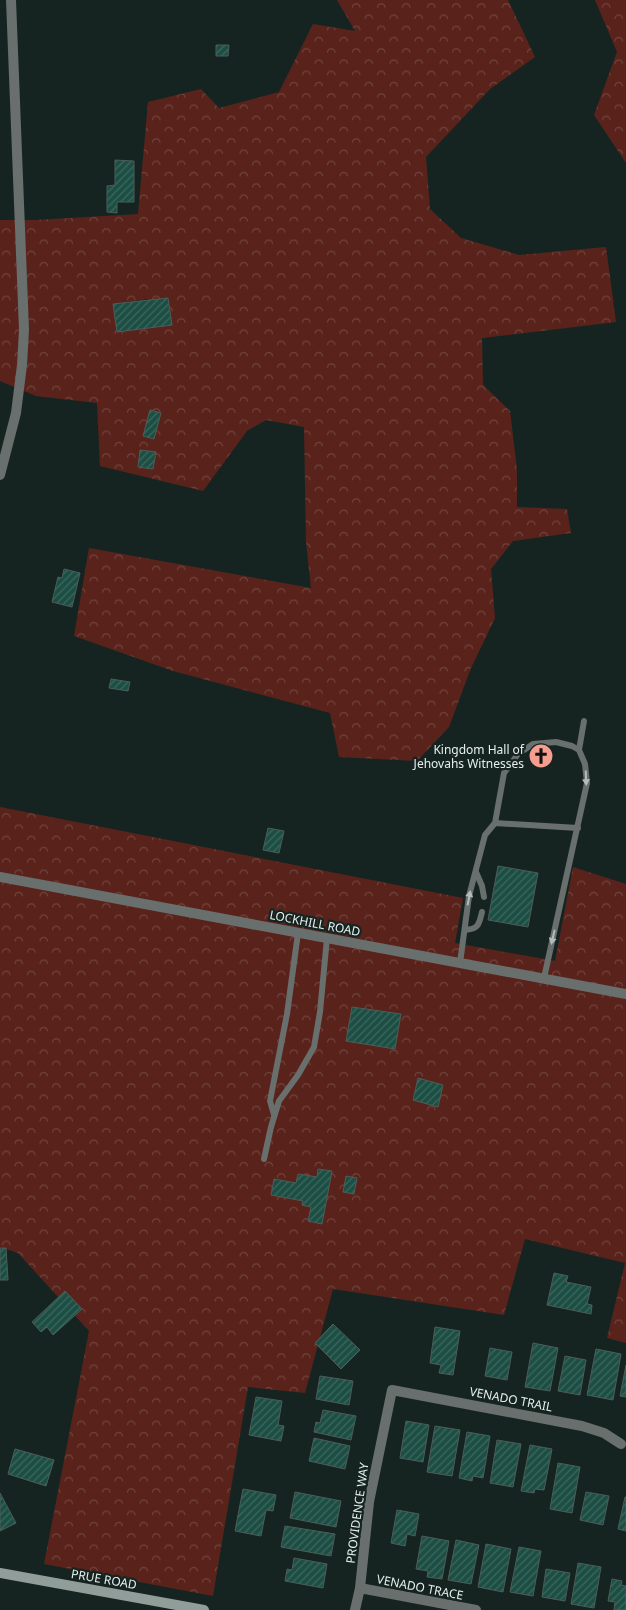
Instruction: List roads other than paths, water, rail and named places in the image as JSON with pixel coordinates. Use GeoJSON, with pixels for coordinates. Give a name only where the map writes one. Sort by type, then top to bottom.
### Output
{"type":"FeatureCollection","features":[{"type":"Feature","properties":{"kind":"main road","name":"PRUE ROAD"},"geometry":{"type":"LineString","coordinates":[[0,1573],[204,1610]]}},
{"type":"Feature","properties":{"kind":"street"},"geometry":{"type":"LineString","coordinates":[[0,475],[16,413],[24,330],[11,0]]}},
{"type":"Feature","properties":{"kind":"street","name":"LOCKHILL ROAD"},"geometry":{"type":"LineString","coordinates":[[0,877],[626,994]]}},
{"type":"Feature","properties":{"kind":"street","name":"VENADO TRAIL"},"geometry":{"type":"LineString","coordinates":[[392,1390],[582,1426],[604,1433],[621,1444]]}},
{"type":"Feature","properties":{"kind":"street","name":"PROVIDENCE WAY"},"geometry":{"type":"LineString","coordinates":[[355,1610],[360,1588],[369,1502],[392,1390]]}},
{"type":"Feature","properties":{"kind":"street","name":"VENADO TRACE"},"geometry":{"type":"LineString","coordinates":[[360,1588],[476,1610]]}},
{"type":"Feature","properties":{"kind":"lane"},"geometry":{"type":"LineString","coordinates":[[544,978],[587,783],[585,764],[579,750],[584,721]]}},
{"type":"Feature","properties":{"kind":"lane"},"geometry":{"type":"LineString","coordinates":[[460,963],[469,896],[485,835],[495,823],[504,773],[518,754],[533,744],[556,742],[579,750]]}},
{"type":"Feature","properties":{"kind":"lane"},"geometry":{"type":"LineString","coordinates":[[495,823],[578,828]]}},
{"type":"Feature","properties":{"kind":"lane"},"geometry":{"type":"LineString","coordinates":[[476,872],[484,897]]}},
{"type":"Feature","properties":{"kind":"lane"},"geometry":{"type":"LineString","coordinates":[[465,930],[473,930],[479,924],[482,912]]}},
{"type":"Feature","properties":{"kind":"lane"},"geometry":{"type":"LineString","coordinates":[[274,1115],[270,1102],[288,1014],[298,933]]}},
{"type":"Feature","properties":{"kind":"lane"},"geometry":{"type":"LineString","coordinates":[[264,1159],[279,1101],[298,1075],[314,1047],[320,1012],[327,938]]}},
{"type":"Feature","properties":{"kind":"place","name":"Kingdom Hall of Jehovahs Witnesses"},"geometry":{"type":"Point","coordinates":[541,756]}}]}
